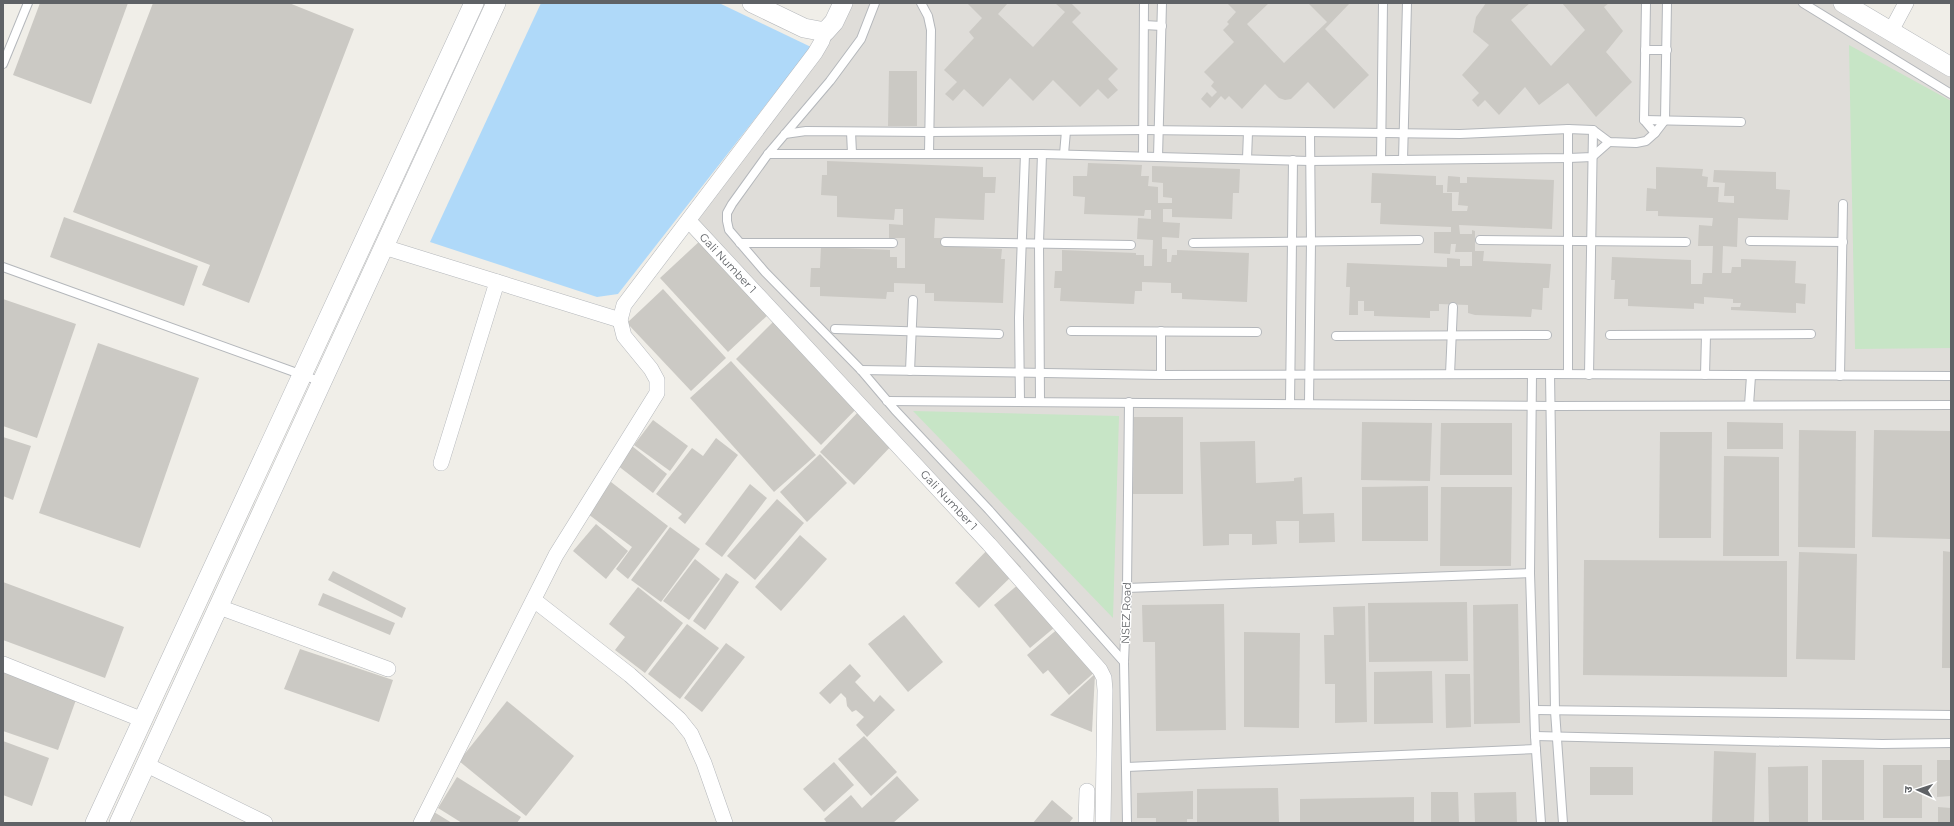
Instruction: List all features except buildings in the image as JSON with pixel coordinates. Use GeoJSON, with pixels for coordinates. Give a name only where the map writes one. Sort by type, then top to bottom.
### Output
{"type":"FeatureCollection","features":[{"type":"Feature","properties":{"kind":"street"},"geometry":{"type":"LineString","coordinates":[[752,3],[804,28],[825,32]]}},
{"type":"Feature","properties":{"kind":"street"},"geometry":{"type":"LineString","coordinates":[[421,823],[556,555],[657,394],[657,380],[651,369],[624,336],[620,320],[624,305],[815,53],[825,32],[834,22],[843,3]]}},
{"type":"Feature","properties":{"kind":"street"},"geometry":{"type":"LineString","coordinates":[[1843,3],[1951,68]]}},
{"type":"Feature","properties":{"kind":"street"},"geometry":{"type":"LineString","coordinates":[[1891,31],[1906,3]]}},
{"type":"Feature","properties":{"kind":"street"},"geometry":{"type":"LineString","coordinates":[[95,823],[303,376],[470,4],[494,9],[119,823]]}},
{"type":"Feature","properties":{"kind":"street","name":"Gali Number 1"},"geometry":{"type":"LineString","coordinates":[[689,221],[989,544],[1100,670],[1104,678],[1105,690],[1103,823]]}},
{"type":"Feature","properties":{"kind":"street"},"geometry":{"type":"LineString","coordinates":[[384,248],[620,320]]}},
{"type":"Feature","properties":{"kind":"street"},"geometry":{"type":"LineString","coordinates":[[441,463],[497,282]]}},
{"type":"Feature","properties":{"kind":"street"},"geometry":{"type":"LineString","coordinates":[[534,600],[630,675],[679,719],[690,734],[704,763],[725,823]]}},
{"type":"Feature","properties":{"kind":"street"},"geometry":{"type":"LineString","coordinates":[[219,607],[388,669]]}},
{"type":"Feature","properties":{"kind":"street"},"geometry":{"type":"LineString","coordinates":[[3,664],[143,720]]}},
{"type":"Feature","properties":{"kind":"street"},"geometry":{"type":"LineString","coordinates":[[146,765],[265,823]]}},
{"type":"Feature","properties":{"kind":"street"},"geometry":{"type":"LineString","coordinates":[[1086,823],[1087,791]]}},
{"type":"Feature","properties":{"kind":"lane"},"geometry":{"type":"LineString","coordinates":[[3,64],[28,3]]}},
{"type":"Feature","properties":{"kind":"lane"},"geometry":{"type":"LineString","coordinates":[[876,3],[861,39],[830,81],[768,154],[727,213],[729,230],[765,272],[861,370],[887,401],[1010,533],[1124,662]]}},
{"type":"Feature","properties":{"kind":"lane"},"geometry":{"type":"LineString","coordinates":[[921,3],[928,16],[931,30],[929,153]]}},
{"type":"Feature","properties":{"kind":"lane"},"geometry":{"type":"LineString","coordinates":[[1144,3],[1144,156]]}},
{"type":"Feature","properties":{"kind":"lane"},"geometry":{"type":"LineString","coordinates":[[1158,156],[1162,3]]}},
{"type":"Feature","properties":{"kind":"lane"},"geometry":{"type":"LineString","coordinates":[[1381,160],[1384,3]]}},
{"type":"Feature","properties":{"kind":"lane"},"geometry":{"type":"LineString","coordinates":[[1404,160],[1407,3]]}},
{"type":"Feature","properties":{"kind":"lane"},"geometry":{"type":"LineString","coordinates":[[1646,3],[1644,120],[1655,133]]}},
{"type":"Feature","properties":{"kind":"lane"},"geometry":{"type":"LineString","coordinates":[[785,134],[806,131],[930,132],[1066,130],[1310,133],[1404,132],[1460,134],[1568,129],[1593,130],[1609,142],[1642,142],[1655,133],[1666,120],[1667,3]]}},
{"type":"Feature","properties":{"kind":"lane"},"geometry":{"type":"LineString","coordinates":[[1804,3],[1951,94]]}},
{"type":"Feature","properties":{"kind":"lane"},"geometry":{"type":"LineString","coordinates":[[1144,25],[1162,26]]}},
{"type":"Feature","properties":{"kind":"lane"},"geometry":{"type":"LineString","coordinates":[[1645,50],[1667,50]]}},
{"type":"Feature","properties":{"kind":"lane"},"geometry":{"type":"LineString","coordinates":[[1644,120],[1741,122]]}},
{"type":"Feature","properties":{"kind":"lane"},"geometry":{"type":"LineString","coordinates":[[1568,129],[1568,374]]}},
{"type":"Feature","properties":{"kind":"lane"},"geometry":{"type":"LineString","coordinates":[[1064,154],[1066,130]]}},
{"type":"Feature","properties":{"kind":"lane"},"geometry":{"type":"LineString","coordinates":[[1589,375],[1590,240],[1593,130]]}},
{"type":"Feature","properties":{"kind":"lane"},"geometry":{"type":"LineString","coordinates":[[851,132],[852,153]]}},
{"type":"Feature","properties":{"kind":"lane"},"geometry":{"type":"LineString","coordinates":[[1247,159],[1248,132]]}},
{"type":"Feature","properties":{"kind":"lane"},"geometry":{"type":"LineString","coordinates":[[1309,403],[1311,242],[1310,133]]}},
{"type":"Feature","properties":{"kind":"lane"},"geometry":{"type":"LineString","coordinates":[[768,154],[1064,154],[1310,161],[1569,158],[1592,157],[1609,142]]}},
{"type":"Feature","properties":{"kind":"lane"},"geometry":{"type":"LineString","coordinates":[[1020,402],[1019,374],[1025,154]]}},
{"type":"Feature","properties":{"kind":"lane"},"geometry":{"type":"LineString","coordinates":[[1040,402],[1038,373],[1039,242],[1042,154]]}},
{"type":"Feature","properties":{"kind":"lane"},"geometry":{"type":"LineString","coordinates":[[1290,403],[1293,160]]}},
{"type":"Feature","properties":{"kind":"lane"},"geometry":{"type":"LineString","coordinates":[[1840,376],[1843,204]]}},
{"type":"Feature","properties":{"kind":"lane"},"geometry":{"type":"LineString","coordinates":[[1193,243],[1419,240]]}},
{"type":"Feature","properties":{"kind":"lane"},"geometry":{"type":"LineString","coordinates":[[1480,240],[1686,242]]}},
{"type":"Feature","properties":{"kind":"lane"},"geometry":{"type":"LineString","coordinates":[[1750,241],[1843,242]]}},
{"type":"Feature","properties":{"kind":"lane"},"geometry":{"type":"LineString","coordinates":[[740,243],[893,242]]}},
{"type":"Feature","properties":{"kind":"lane"},"geometry":{"type":"LineString","coordinates":[[945,242],[1039,242],[1131,245]]}},
{"type":"Feature","properties":{"kind":"lane"},"geometry":{"type":"LineString","coordinates":[[3,267],[322,382]]}},
{"type":"Feature","properties":{"kind":"lane"},"geometry":{"type":"LineString","coordinates":[[910,371],[913,300]]}},
{"type":"Feature","properties":{"kind":"lane"},"geometry":{"type":"LineString","coordinates":[[1450,374],[1452,307]]}},
{"type":"Feature","properties":{"kind":"lane"},"geometry":{"type":"LineString","coordinates":[[834,329],[912,333],[999,334]]}},
{"type":"Feature","properties":{"kind":"lane"},"geometry":{"type":"LineString","coordinates":[[1071,331],[1257,332]]}},
{"type":"Feature","properties":{"kind":"lane"},"geometry":{"type":"LineString","coordinates":[[1161,331],[1161,375]]}},
{"type":"Feature","properties":{"kind":"lane"},"geometry":{"type":"LineString","coordinates":[[1610,334],[1811,334]]}},
{"type":"Feature","properties":{"kind":"lane"},"geometry":{"type":"LineString","coordinates":[[1336,336],[1546,335]]}},
{"type":"Feature","properties":{"kind":"lane"},"geometry":{"type":"LineString","coordinates":[[1705,375],[1706,335]]}},
{"type":"Feature","properties":{"kind":"lane"},"geometry":{"type":"LineString","coordinates":[[861,370],[1019,374],[1161,375],[1568,374],[1951,376]]}},
{"type":"Feature","properties":{"kind":"lane"},"geometry":{"type":"LineString","coordinates":[[1532,374],[1530,573],[1536,749],[1541,823]]}},
{"type":"Feature","properties":{"kind":"lane"},"geometry":{"type":"LineString","coordinates":[[1550,374],[1552,406],[1555,711],[1563,823]]}},
{"type":"Feature","properties":{"kind":"lane"},"geometry":{"type":"LineString","coordinates":[[1749,405],[1751,376]]}},
{"type":"Feature","properties":{"kind":"lane"},"geometry":{"type":"LineString","coordinates":[[887,401],[1552,406],[1951,405]]}},
{"type":"Feature","properties":{"kind":"lane","name":"NSEZ Road"},"geometry":{"type":"LineString","coordinates":[[1126,823],[1127,767],[1124,662],[1127,588],[1128,402]]}},
{"type":"Feature","properties":{"kind":"lane"},"geometry":{"type":"LineString","coordinates":[[1127,588],[1530,573]]}},
{"type":"Feature","properties":{"kind":"lane"},"geometry":{"type":"LineString","coordinates":[[1535,710],[1951,715]]}},
{"type":"Feature","properties":{"kind":"lane"},"geometry":{"type":"LineString","coordinates":[[1536,736],[1882,744],[1951,743]]}},
{"type":"Feature","properties":{"kind":"lane"},"geometry":{"type":"LineString","coordinates":[[1127,767],[1536,749]]}},
{"type":"Feature","properties":{"kind":"shaded area"},"geometry":{"type":"Polygon","coordinates":[[[854,3],[1844,3],[1951,64],[1951,823],[1107,823],[1107,670],[693,225],[854,3]]]}},
{"type":"Feature","properties":{"kind":"green space"},"geometry":{"type":"Polygon","coordinates":[[[1849,45],[1951,101],[1951,348],[1855,349],[1849,45]]]}},
{"type":"Feature","properties":{"kind":"green space"},"geometry":{"type":"Polygon","coordinates":[[[913,411],[1119,416],[1113,618],[913,411]]]}},
{"type":"Feature","properties":{"kind":"water"},"geometry":{"type":"Polygon","coordinates":[[[541,3],[719,3],[811,47],[618,294],[597,297],[430,242],[541,3]]]}}]}
